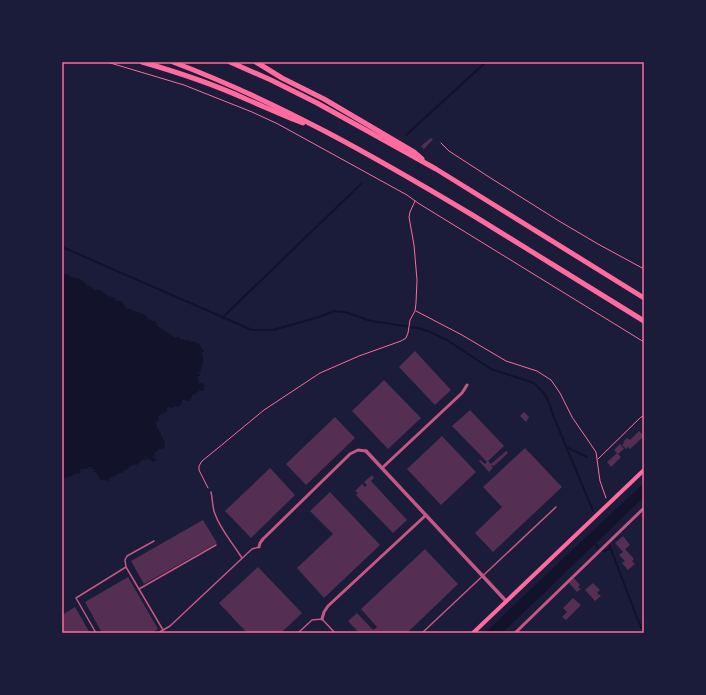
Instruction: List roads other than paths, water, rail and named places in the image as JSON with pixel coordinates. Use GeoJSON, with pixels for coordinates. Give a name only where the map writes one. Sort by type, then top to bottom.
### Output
{"type":"FeatureCollection","features":[{"type":"Feature","properties":{"kind":"highway"},"geometry":{"type":"LineString","coordinates":[[142,62],[208,83],[329,134]]}},
{"type":"Feature","properties":{"kind":"highway"},"geometry":{"type":"LineString","coordinates":[[173,62],[270,103],[389,166],[644,321]]}},
{"type":"Feature","properties":{"kind":"highway"},"geometry":{"type":"LineString","coordinates":[[230,62],[318,103],[436,169],[644,298]]}},
{"type":"Feature","properties":{"kind":"highway"},"geometry":{"type":"LineString","coordinates":[[256,62],[282,78],[324,99],[414,152],[436,169]]}},
{"type":"Feature","properties":{"kind":"main road"},"geometry":{"type":"LineString","coordinates":[[473,633],[644,470]]}},
{"type":"Feature","properties":{"kind":"street"},"geometry":{"type":"LineString","coordinates":[[382,468],[462,393],[466,385]]}},
{"type":"Feature","properties":{"kind":"street"},"geometry":{"type":"LineString","coordinates":[[260,547],[260,543],[263,539],[350,454],[358,450],[366,451],[506,601]]}},
{"type":"Feature","properties":{"kind":"street"},"geometry":{"type":"LineString","coordinates":[[515,633],[644,508]]}},
{"type":"Feature","properties":{"kind":"street"},"geometry":{"type":"LineString","coordinates":[[322,619],[328,606],[426,515]]}},
{"type":"Feature","properties":{"kind":"lane"},"geometry":{"type":"LineString","coordinates":[[211,492],[213,498],[213,509],[216,516],[243,558]]}},
{"type":"Feature","properties":{"kind":"lane"},"geometry":{"type":"LineString","coordinates":[[422,633],[556,507]]}},
{"type":"Feature","properties":{"kind":"lane"},"geometry":{"type":"LineString","coordinates":[[154,541],[127,556],[125,560],[126,568],[163,630]]}},
{"type":"Feature","properties":{"kind":"lane"},"geometry":{"type":"LineString","coordinates":[[139,589],[216,545]]}},
{"type":"Feature","properties":{"kind":"lane"},"geometry":{"type":"LineString","coordinates":[[158,633],[170,626],[252,549],[260,547]]}},
{"type":"Feature","properties":{"kind":"lane"},"geometry":{"type":"LineString","coordinates":[[96,633],[76,598],[126,568]]}},
{"type":"Feature","properties":{"kind":"lane"},"geometry":{"type":"LineString","coordinates":[[298,633],[312,620],[322,619],[335,633]]}},
{"type":"Feature","properties":{"kind":"waterway"},"geometry":{"type":"LineString","coordinates":[[406,135],[486,62]]}},
{"type":"Feature","properties":{"kind":"waterway"},"geometry":{"type":"LineString","coordinates":[[222,318],[361,184]]}},
{"type":"Feature","properties":{"kind":"waterway"},"geometry":{"type":"LineString","coordinates":[[62,247],[252,330],[273,330],[319,317],[334,311],[345,312],[371,321],[418,328],[430,332],[447,340],[491,369],[534,383],[543,392],[548,400],[593,511]]}},
{"type":"Feature","properties":{"kind":"waterway"},"geometry":{"type":"LineString","coordinates":[[568,448],[587,457]]}},
{"type":"Feature","properties":{"kind":"waterway"},"geometry":{"type":"LineString","coordinates":[[593,542],[598,547]]}},
{"type":"Feature","properties":{"kind":"waterway"},"geometry":{"type":"LineString","coordinates":[[609,544],[634,610],[644,631]]}},
{"type":"Feature","properties":{"kind":"waterway"},"geometry":{"type":"LineString","coordinates":[[601,550],[604,551],[610,548]]}}]}
